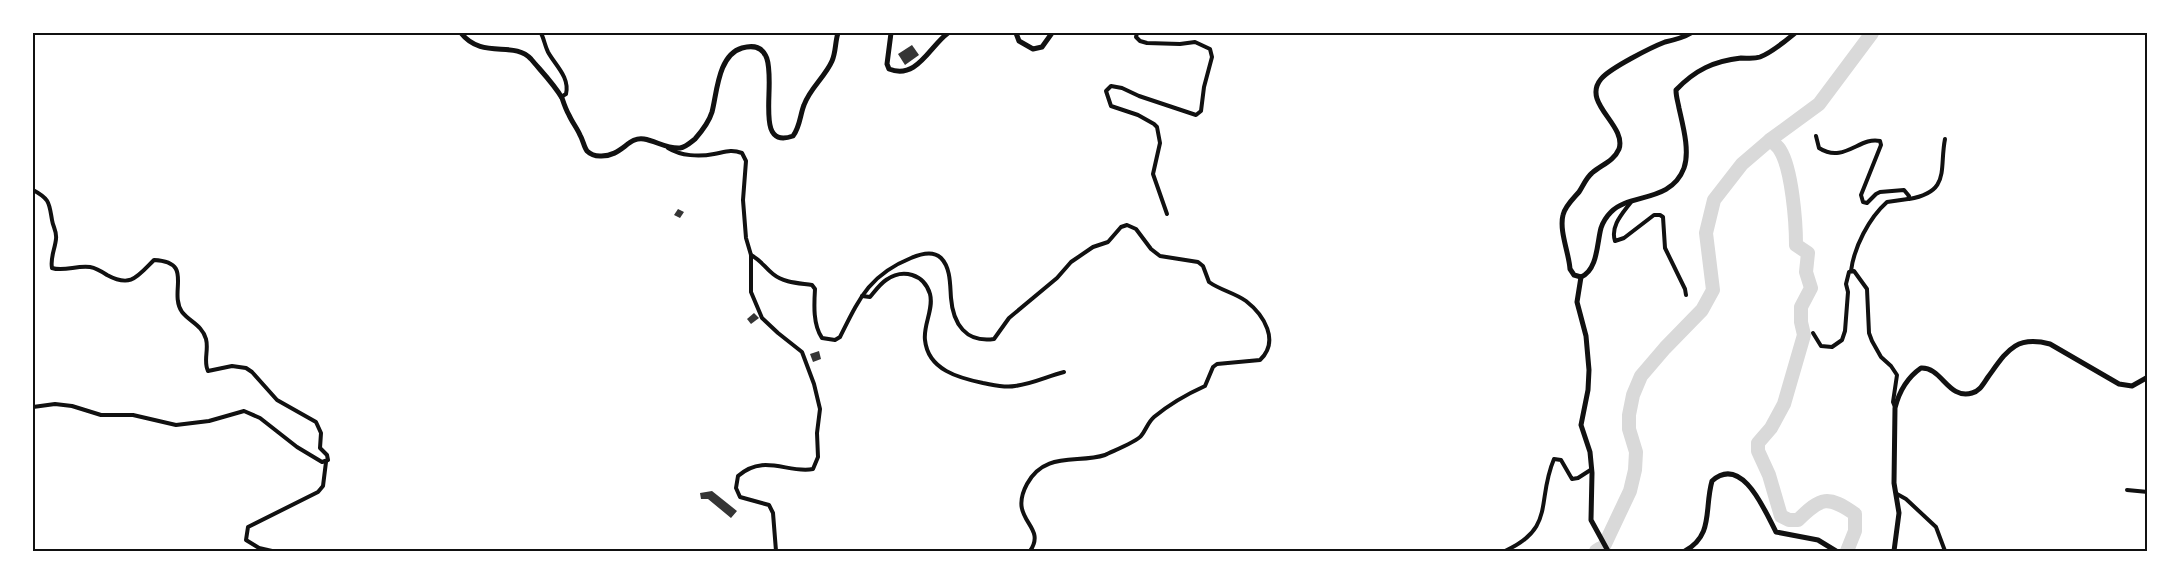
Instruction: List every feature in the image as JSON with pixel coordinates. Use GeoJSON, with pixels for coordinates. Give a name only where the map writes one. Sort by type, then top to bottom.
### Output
{"type":"FeatureCollection","features":[{"type":"Feature","properties":{"kind":"street"},"geometry":{"type":"LineString","coordinates":[[461,33],[473,45],[511,50],[528,56],[561,97],[589,153],[610,156],[619,153],[633,140],[639,139],[682,148],[690,144],[701,132],[711,113],[726,62],[737,50],[746,48],[757,49],[767,59],[770,75],[767,116],[770,129],[780,138],[793,136],[799,124],[804,103],[831,63],[838,33]]}},
{"type":"Feature","properties":{"kind":"street"},"geometry":{"type":"LineString","coordinates":[[541,33],[548,53],[564,78],[567,88],[566,94],[561,97]]}},
{"type":"Feature","properties":{"kind":"street"},"geometry":{"type":"LineString","coordinates":[[891,33],[887,64],[890,69],[902,72],[918,64],[948,33]]}},
{"type":"Feature","properties":{"kind":"street"},"geometry":{"type":"LineString","coordinates":[[1016,33],[1019,41],[1033,49],[1042,47],[1052,33]]}},
{"type":"Feature","properties":{"kind":"street"},"geometry":{"type":"LineString","coordinates":[[1137,33],[1136,37],[1147,43],[1200,43],[1210,49],[1212,57],[1204,87],[1201,111],[1196,115],[1122,88],[1111,86],[1106,91],[1111,105],[1157,127],[1160,143],[1153,174],[1167,214]]}},
{"type":"Feature","properties":{"kind":"street"},"geometry":{"type":"LineString","coordinates":[[1691,33],[1664,43],[1618,66],[1598,84],[1598,99],[1604,113],[1620,136],[1620,142],[1616,155],[1591,174],[1563,215],[1570,269],[1574,275],[1581,277],[1588,273],[1596,254],[1601,227],[1609,214],[1624,203],[1656,195],[1678,178],[1684,167],[1684,139],[1676,90],[1696,72],[1708,65],[1743,58],[1756,58],[1770,53],[1795,33]]}},
{"type":"Feature","properties":{"kind":"street"},"geometry":{"type":"LineString","coordinates":[[1816,136],[1819,148],[1830,152],[1849,151],[1871,140],[1880,141],[1881,145],[1863,188],[1861,199],[1868,203],[1880,192],[1904,190],[1909,193],[1908,199]]}},
{"type":"Feature","properties":{"kind":"street"},"geometry":{"type":"LineString","coordinates":[[1813,333],[1821,346],[1832,346],[1842,340],[1848,292],[1847,278],[1851,271],[1856,248],[1876,214],[1887,202],[1908,199],[1932,191],[1944,167],[1945,139]]}},
{"type":"Feature","properties":{"kind":"street"},"geometry":{"type":"LineString","coordinates":[[664,146],[675,153],[686,155],[706,156],[729,150],[742,153],[746,161],[743,200],[744,223],[751,255],[751,292],[762,318],[802,352],[819,402],[818,457],[813,469],[771,465],[752,468],[738,476],[736,488],[740,496],[770,505],[773,513],[776,551]]}},
{"type":"Feature","properties":{"kind":"street"},"geometry":{"type":"LineString","coordinates":[[33,190],[45,197],[52,208],[52,223],[56,231],[52,268],[59,270],[88,267],[97,269],[114,279],[128,282],[136,278],[154,260],[171,264],[176,268],[179,276],[178,295],[181,309],[197,324],[207,342],[208,371],[232,366],[246,368],[277,400],[316,422],[321,433],[320,448],[328,458],[323,486],[318,492],[248,527],[246,540],[259,548],[272,551]]}},
{"type":"Feature","properties":{"kind":"street"},"geometry":{"type":"LineString","coordinates":[[1632,202],[1615,227],[1613,237],[1615,240],[1624,238],[1654,215],[1663,217],[1665,248],[1686,295]]}},
{"type":"Feature","properties":{"kind":"street"},"geometry":{"type":"LineString","coordinates":[[751,255],[762,261],[773,274],[782,279],[812,285],[815,289],[815,314],[819,333],[822,338],[835,340],[840,337],[873,280],[892,266],[918,255],[934,254],[942,259],[947,270],[951,282],[951,300],[961,328],[969,336],[978,339],[994,339],[1009,318],[1057,278],[1071,262],[1094,247],[1108,242],[1120,227],[1127,225],[1136,229],[1151,249],[1160,256],[1198,262],[1203,266],[1209,282],[1245,300],[1268,328],[1270,343],[1260,360],[1217,364],[1213,367],[1205,386],[1181,396],[1151,419],[1137,440],[1104,455],[1069,459],[1044,466],[1034,474],[1022,496],[1021,509],[1023,516],[1036,534],[1036,540],[1030,551]]}},
{"type":"Feature","properties":{"kind":"street"},"geometry":{"type":"LineString","coordinates":[[1851,271],[1856,273],[1867,289],[1869,333],[1872,341],[1881,357],[1897,375],[1893,402],[1895,408]]}},
{"type":"Feature","properties":{"kind":"street"},"geometry":{"type":"LineString","coordinates":[[862,296],[870,297],[881,284],[893,276],[904,273],[921,279],[930,296],[925,333],[927,347],[931,357],[953,376],[1004,387],[1016,386],[1064,372]]}},
{"type":"Feature","properties":{"kind":"street"},"geometry":{"type":"LineString","coordinates":[[1581,277],[1577,302],[1586,336],[1589,370],[1588,390],[1581,425],[1590,452],[1592,469],[1590,520],[1608,551]]}},
{"type":"Feature","properties":{"kind":"street"},"geometry":{"type":"LineString","coordinates":[[1894,551],[1899,513],[1894,483],[1895,408],[1897,399],[1909,379],[1921,368],[1931,370],[1956,392],[1972,393],[1980,389],[1999,362],[2019,342],[2038,341],[2050,344],[2119,384],[2132,386],[2148,377]]}},
{"type":"Feature","properties":{"kind":"street"},"geometry":{"type":"LineString","coordinates":[[33,407],[55,404],[72,406],[101,415],[133,415],[176,425],[209,421],[244,411],[260,418],[297,447],[322,462],[326,462]]}},
{"type":"Feature","properties":{"kind":"street"},"geometry":{"type":"LineString","coordinates":[[1505,551],[1522,543],[1538,526],[1554,459],[1561,460],[1572,479],[1592,469]]}},
{"type":"Feature","properties":{"kind":"street"},"geometry":{"type":"LineString","coordinates":[[1685,551],[1703,537],[1712,481],[1727,473],[1743,479],[1750,487],[1776,532],[1818,540],[1836,551]]}},
{"type":"Feature","properties":{"kind":"street"},"geometry":{"type":"LineString","coordinates":[[2127,490],[2148,492]]}},
{"type":"Feature","properties":{"kind":"street"},"geometry":{"type":"LineString","coordinates":[[1897,494],[1906,499],[1936,527],[1945,551]]}},
{"type":"Feature","properties":{"kind":"building"},"geometry":{"type":"Polygon","coordinates":[[[912,45],[919,55],[905,65],[898,54],[912,45]]]}},
{"type":"Feature","properties":{"kind":"building"},"geometry":{"type":"Polygon","coordinates":[[[678,209],[684,212],[680,218],[674,215],[678,209]]]}},
{"type":"Feature","properties":{"kind":"building"},"geometry":{"type":"Polygon","coordinates":[[[754,313],[759,318],[751,324],[747,319],[754,313]]]}},
{"type":"Feature","properties":{"kind":"building"},"geometry":{"type":"Polygon","coordinates":[[[819,351],[821,359],[813,362],[810,354],[819,351]]]}},
{"type":"Feature","properties":{"kind":"building"},"geometry":{"type":"Polygon","coordinates":[[[712,491],[737,511],[731,518],[708,499],[701,499],[700,493],[712,491]]]}},
{"type":"Feature","properties":{"kind":"waterway"},"geometry":{"type":"LineString","coordinates":[[1596,551],[1604,546],[1630,491],[1636,452],[1629,429],[1629,415],[1633,395],[1641,376],[1702,310],[1713,290],[1706,233],[1714,200],[1742,164],[1819,104],[1872,33]]}},
{"type":"Feature","properties":{"kind":"waterway"},"geometry":{"type":"LineString","coordinates":[[1770,140],[1780,150],[1788,170],[1796,245],[1808,253],[1806,272],[1811,288],[1801,307],[1804,335],[1784,404],[1771,428],[1758,443],[1758,451],[1769,475],[1781,516],[1789,520],[1798,520],[1813,507],[1825,501],[1838,504],[1855,514],[1855,531],[1847,551]]}}]}
